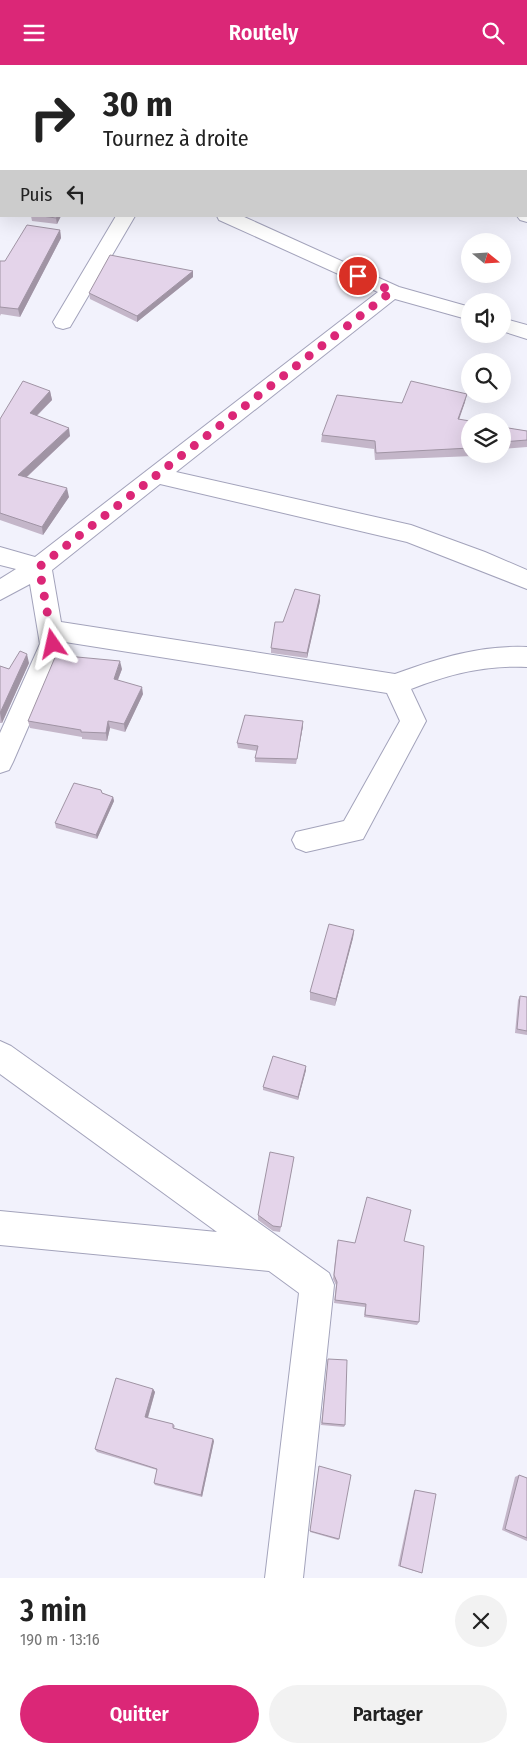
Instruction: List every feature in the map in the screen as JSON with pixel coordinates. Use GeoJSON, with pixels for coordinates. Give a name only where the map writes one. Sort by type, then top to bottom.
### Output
{"type":"FeatureCollection","features":[{"type":"Feature","properties":{"kind":"street"},"geometry":{"type":"LineString","coordinates":[[64,321],[125,217]]}},
{"type":"Feature","properties":{"kind":"street"},"geometry":{"type":"LineString","coordinates":[[228,217],[392,291],[461,311]]}},
{"type":"Feature","properties":{"kind":"street"},"geometry":{"type":"LineString","coordinates":[[0,591],[39,567],[392,291]]}},
{"type":"Feature","properties":{"kind":"street"},"geometry":{"type":"LineString","coordinates":[[511,327],[527,332]]}},
{"type":"Feature","properties":{"kind":"street"},"geometry":{"type":"LineString","coordinates":[[156,475],[411,534],[477,558],[527,580]]}},
{"type":"Feature","properties":{"kind":"street"},"geometry":{"type":"LineString","coordinates":[[0,556],[39,567]]}},
{"type":"Feature","properties":{"kind":"street"},"geometry":{"type":"LineString","coordinates":[[0,762],[53,644],[39,567]]}},
{"type":"Feature","properties":{"kind":"street"},"geometry":{"type":"LineString","coordinates":[[51,630],[396,684],[459,661],[509,655],[527,657]]}},
{"type":"Feature","properties":{"kind":"street"},"geometry":{"type":"LineString","coordinates":[[306,840],[353,831],[413,721],[396,684]]}},
{"type":"Feature","properties":{"kind":"street"},"geometry":{"type":"LineString","coordinates":[[0,1056],[317,1285],[284,1578]]}},
{"type":"Feature","properties":{"kind":"street"},"geometry":{"type":"LineString","coordinates":[[0,1228],[278,1255]]}},
{"type":"Feature","properties":{"kind":"building"},"geometry":{"type":"Polygon","coordinates":[[[27,225],[60,230],[18,309],[0,307],[0,261],[5,261],[27,225]]]}},
{"type":"Feature","properties":{"kind":"building"},"geometry":{"type":"Polygon","coordinates":[[[110,255],[193,271],[137,316],[89,293],[110,255]]]}},
{"type":"Feature","properties":{"kind":"building"},"geometry":{"type":"Polygon","coordinates":[[[23,381],[50,391],[30,413],[69,428],[18,475],[67,488],[42,527],[0,513],[0,419],[23,381]]]}},
{"type":"Feature","properties":{"kind":"building"},"geometry":{"type":"Polygon","coordinates":[[[411,381],[461,393],[461,403],[464,403],[458,419],[461,420],[461,448],[376,453],[375,441],[322,435],[337,395],[402,403],[411,381]]]}},
{"type":"Feature","properties":{"kind":"building"},"geometry":{"type":"Polygon","coordinates":[[[511,428],[527,431],[527,440],[511,441],[511,428]]]}},
{"type":"Feature","properties":{"kind":"building"},"geometry":{"type":"Polygon","coordinates":[[[295,589],[320,595],[307,653],[271,648],[275,622],[283,622],[295,589]]]}},
{"type":"Feature","properties":{"kind":"building"},"geometry":{"type":"Polygon","coordinates":[[[20,651],[27,654],[0,713],[0,666],[9,669],[20,651]]]}},
{"type":"Feature","properties":{"kind":"building"},"geometry":{"type":"Polygon","coordinates":[[[56,655],[120,661],[114,679],[142,687],[124,724],[108,721],[106,733],[81,732],[81,730],[28,721],[56,655]]]}},
{"type":"Feature","properties":{"kind":"building"},"geometry":{"type":"Polygon","coordinates":[[[245,715],[303,721],[297,759],[255,758],[258,746],[237,743],[245,715]]]}},
{"type":"Feature","properties":{"kind":"building"},"geometry":{"type":"Polygon","coordinates":[[[74,783],[101,790],[102,793],[113,797],[96,835],[55,823],[74,783]]]}},
{"type":"Feature","properties":{"kind":"building"},"geometry":{"type":"Polygon","coordinates":[[[329,924],[354,930],[336,999],[310,992],[329,924]]]}},
{"type":"Feature","properties":{"kind":"building"},"geometry":{"type":"Polygon","coordinates":[[[520,996],[527,997],[527,1031],[517,1029],[520,996]]]}},
{"type":"Feature","properties":{"kind":"building"},"geometry":{"type":"Polygon","coordinates":[[[273,1056],[306,1066],[298,1097],[263,1087],[273,1056]]]}},
{"type":"Feature","properties":{"kind":"building"},"geometry":{"type":"Polygon","coordinates":[[[270,1152],[294,1157],[281,1227],[273,1226],[258,1215],[270,1152]]]}},
{"type":"Feature","properties":{"kind":"building"},"geometry":{"type":"Polygon","coordinates":[[[367,1197],[411,1210],[404,1241],[424,1246],[419,1322],[365,1315],[366,1304],[335,1300],[337,1282],[334,1275],[338,1240],[355,1243],[367,1197]]]}},
{"type":"Feature","properties":{"kind":"building"},"geometry":{"type":"Polygon","coordinates":[[[328,1359],[347,1360],[345,1425],[322,1423],[328,1359]]]}},
{"type":"Feature","properties":{"kind":"building"},"geometry":{"type":"Polygon","coordinates":[[[116,1378],[153,1389],[145,1417],[173,1424],[173,1428],[213,1439],[201,1495],[154,1483],[157,1469],[95,1449],[116,1378]]]}},
{"type":"Feature","properties":{"kind":"building"},"geometry":{"type":"Polygon","coordinates":[[[319,1466],[351,1475],[339,1539],[310,1531],[319,1466]]]}},
{"type":"Feature","properties":{"kind":"building"},"geometry":{"type":"Polygon","coordinates":[[[519,1475],[527,1478],[527,1538],[505,1529],[519,1475]]]}},
{"type":"Feature","properties":{"kind":"building"},"geometry":{"type":"Polygon","coordinates":[[[415,1490],[436,1494],[422,1573],[400,1566],[415,1490]]]}},
{"type":"Feature","properties":{"kind":"route"},"geometry":{"type":"LineString","coordinates":[[53,644],[39,567],[392,291],[358,276]]}}]}
